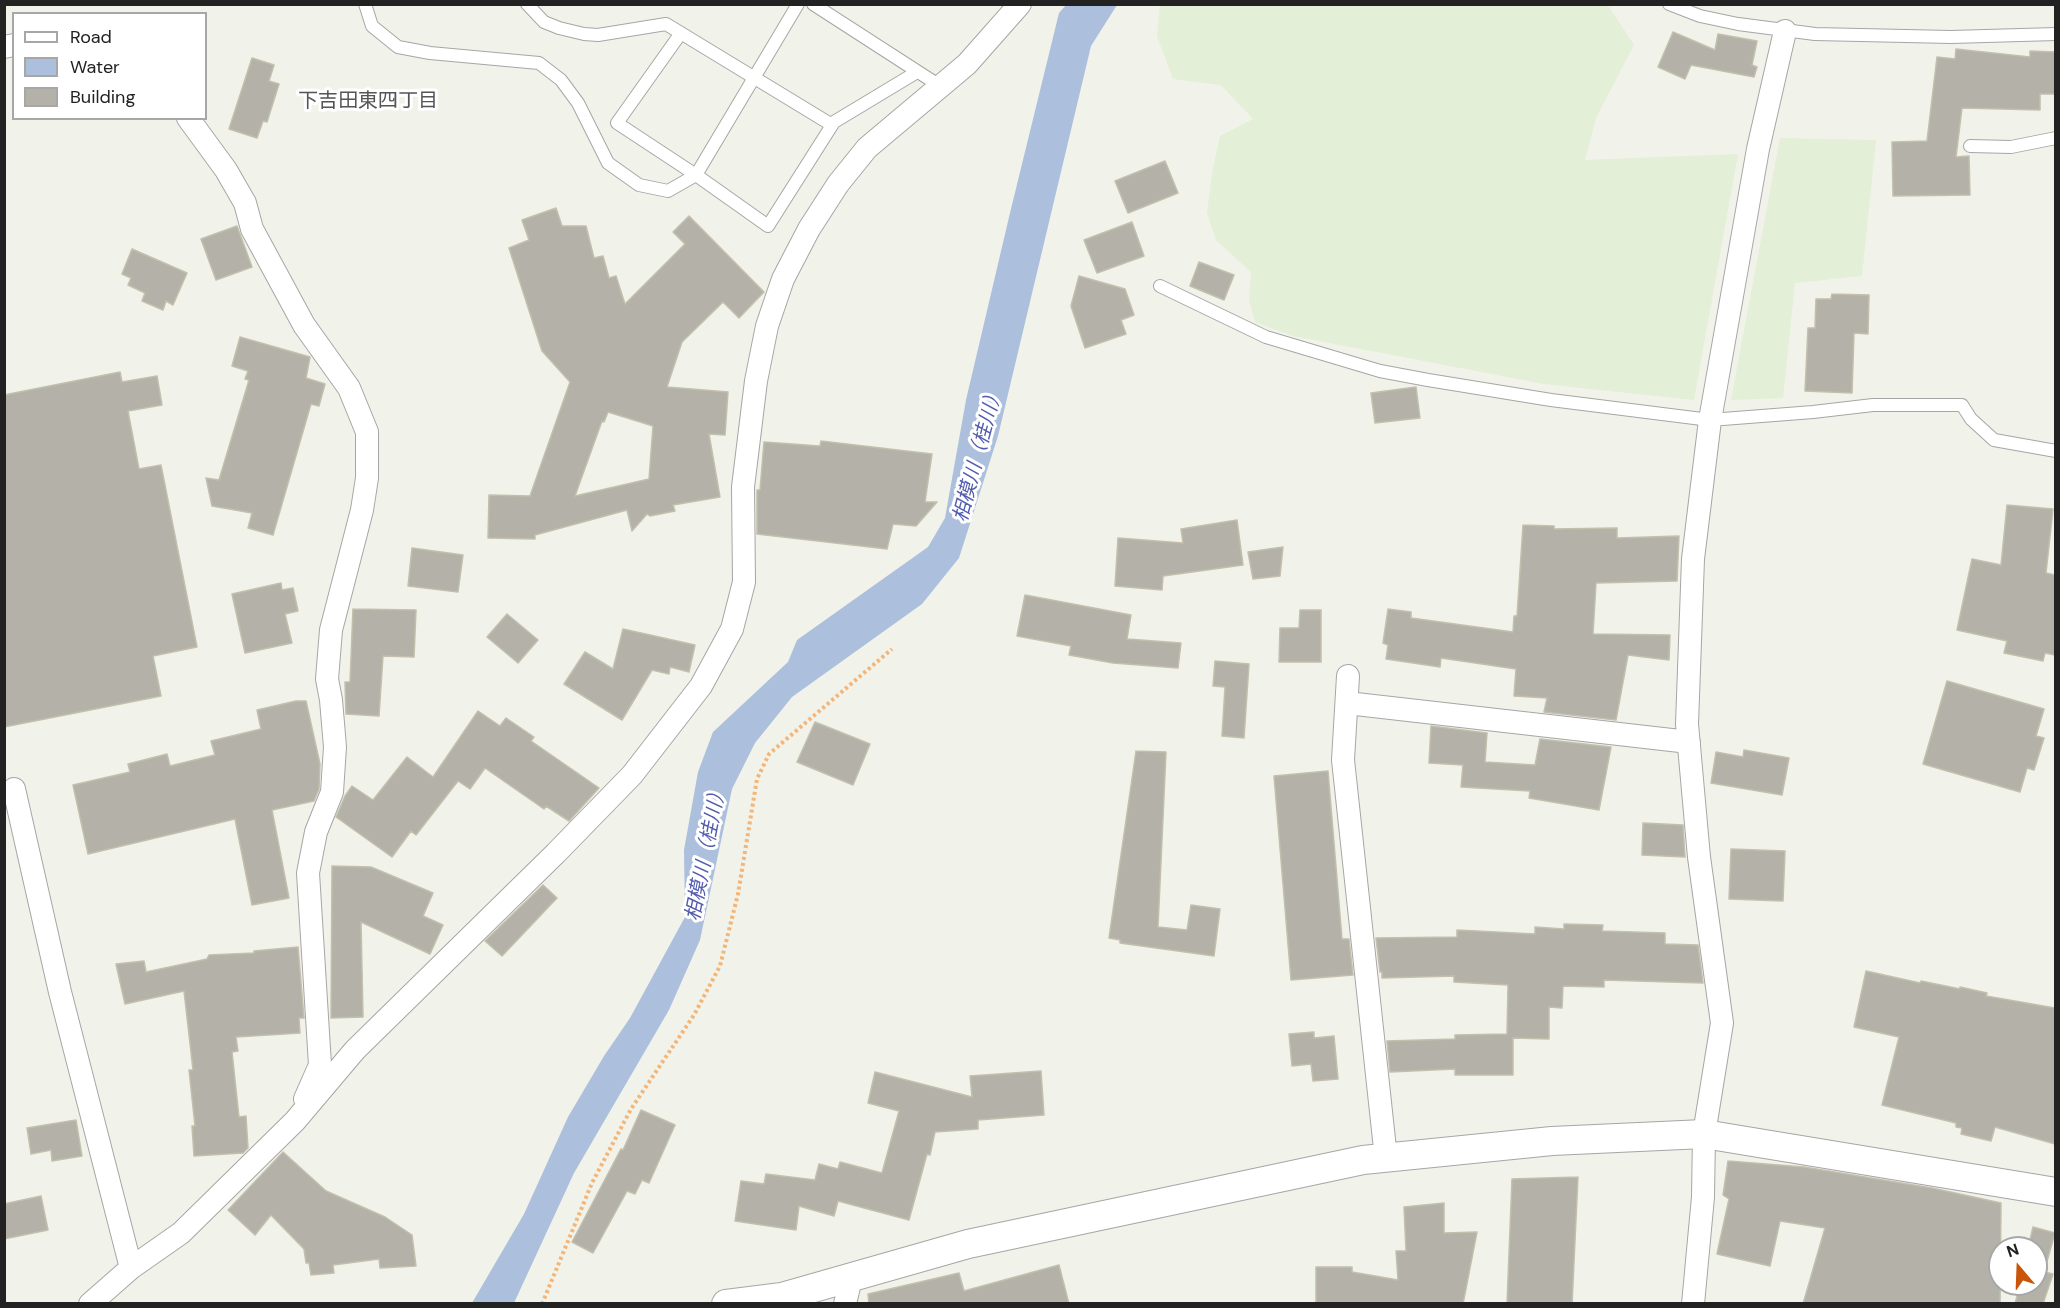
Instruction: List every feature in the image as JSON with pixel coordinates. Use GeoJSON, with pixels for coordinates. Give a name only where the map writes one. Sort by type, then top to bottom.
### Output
{"type":"FeatureCollection","features":[{"type":"Feature","properties":{"kind":"street"},"geometry":{"type":"LineString","coordinates":[[90,1304],[131,1268],[181,1233],[295,1121],[355,1050],[556,853],[632,775],[701,686],[732,629],[744,582],[743,487],[756,381],[767,326],[783,279],[809,230],[838,184],[867,148],[967,64],[1020,4]]}},
{"type":"Feature","properties":{"kind":"street"},"geometry":{"type":"LineString","coordinates":[[1693,1304],[1703,1197],[1704,1134],[1722,1023],[1699,857],[1689,742],[1688,701],[1693,559],[1710,420],[1758,149],[1785,32]]}},
{"type":"Feature","properties":{"kind":"street"},"geometry":{"type":"LineString","coordinates":[[189,120],[231,178],[244,203],[252,229],[304,325],[349,388],[367,432],[367,478],[364,499],[330,640],[327,679],[335,747],[332,792],[316,832],[308,873],[320,1065],[295,1121]]}},
{"type":"Feature","properties":{"kind":"street"},"geometry":{"type":"LineString","coordinates":[[1348,676],[1343,760],[1386,1158]]}},
{"type":"Feature","properties":{"kind":"street"},"geometry":{"type":"LineString","coordinates":[[1347,703],[1689,742]]}},
{"type":"Feature","properties":{"kind":"street"},"geometry":{"type":"LineString","coordinates":[[14,789],[60,992],[131,1268]]}},
{"type":"Feature","properties":{"kind":"street"},"geometry":{"type":"LineString","coordinates":[[726,1304],[848,1291],[968,1244],[1363,1160],[1552,1141],[1704,1134],[2055,1192]]}},
{"type":"Feature","properties":{"kind":"lane"},"geometry":{"type":"LineString","coordinates":[[365,4],[372,26],[398,47],[430,53],[539,63],[561,80],[578,103],[608,163],[639,185],[668,191],[696,175],[798,4]]}},
{"type":"Feature","properties":{"kind":"lane"},"geometry":{"type":"LineString","coordinates":[[527,4],[544,22],[571,32],[598,34],[666,24],[832,125]]}},
{"type":"Feature","properties":{"kind":"lane"},"geometry":{"type":"LineString","coordinates":[[813,4],[940,86]]}},
{"type":"Feature","properties":{"kind":"lane"},"geometry":{"type":"LineString","coordinates":[[1669,4],[1700,16],[1785,32],[1951,37],[2055,33]]}},
{"type":"Feature","properties":{"kind":"lane"},"geometry":{"type":"LineString","coordinates":[[681,33],[617,123],[768,226],[834,122],[917,72]]}},
{"type":"Feature","properties":{"kind":"lane"},"geometry":{"type":"LineString","coordinates":[[1970,146],[2011,147],[2055,138]]}},
{"type":"Feature","properties":{"kind":"lane"},"geometry":{"type":"LineString","coordinates":[[1160,286],[1266,337],[1380,371],[1551,400],[1710,420],[1873,405],[1962,405],[1971,418],[1994,440],[2055,451]]}},
{"type":"Feature","properties":{"kind":"path"},"geometry":{"type":"LineString","coordinates":[[542,1304],[592,1183],[632,1109],[694,1016],[720,966],[738,894],[757,779],[769,754],[892,649]]}},
{"type":"Feature","properties":{"kind":"green space"},"geometry":{"type":"Polygon","coordinates":[[[1160,5],[1603,5],[1609,7],[1634,45],[1596,118],[1585,160],[1738,154],[1694,400],[1544,384],[1293,336],[1255,322],[1249,300],[1251,272],[1216,240],[1207,213],[1220,136],[1253,119],[1221,85],[1173,79],[1157,36],[1160,5]]]}},
{"type":"Feature","properties":{"kind":"green space"},"geometry":{"type":"Polygon","coordinates":[[[1780,138],[1876,140],[1862,276],[1795,283],[1783,398],[1731,400],[1780,138]]]}},
{"type":"Feature","properties":{"kind":"water","name":"相模川（桂川）"},"geometry":{"type":"Polygon","coordinates":[[[1066,5],[1117,5],[1091,46],[998,436],[959,558],[922,604],[792,697],[755,743],[732,789],[700,940],[669,1010],[574,1173],[514,1303],[472,1303],[524,1214],[568,1117],[604,1056],[630,1018],[685,917],[684,850],[698,772],[713,732],[788,662],[797,640],[928,547],[945,518],[966,400],[1010,213],[1059,13],[1066,5]]]}},
{"type":"Feature","properties":{"kind":"building"},"geometry":{"type":"Polygon","coordinates":[[[1673,32],[1715,50],[1718,34],[1757,41],[1752,65],[1757,67],[1754,77],[1691,65],[1685,79],[1658,67],[1673,32]]]}},
{"type":"Feature","properties":{"kind":"building"},"geometry":{"type":"Polygon","coordinates":[[[1956,49],[2030,57],[2030,51],[2055,52],[2055,94],[2040,94],[2040,110],[1962,108],[1956,157],[1969,156],[1970,195],[1893,196],[1892,142],[1927,141],[1937,57],[1955,59],[1956,49]]]}},
{"type":"Feature","properties":{"kind":"building"},"geometry":{"type":"Polygon","coordinates":[[[252,58],[274,65],[269,81],[279,84],[267,122],[263,121],[257,138],[229,129],[252,58]]]}},
{"type":"Feature","properties":{"kind":"building"},"geometry":{"type":"Polygon","coordinates":[[[1165,161],[1178,193],[1128,213],[1115,181],[1165,161]]]}},
{"type":"Feature","properties":{"kind":"building"},"geometry":{"type":"Polygon","coordinates":[[[556,208],[562,226],[586,226],[594,258],[603,256],[609,278],[616,276],[625,304],[685,244],[673,232],[689,216],[764,292],[739,318],[723,302],[682,342],[667,387],[728,392],[725,435],[709,434],[720,497],[673,505],[675,511],[650,516],[647,514],[632,531],[627,510],[535,535],[535,539],[488,538],[489,495],[530,496],[570,382],[542,351],[509,248],[529,240],[522,220],[556,208]],[[608,412],[604,422],[602,421],[575,496],[649,479],[653,426],[608,412]]]}},
{"type":"Feature","properties":{"kind":"building"},"geometry":{"type":"Polygon","coordinates":[[[1132,222],[1144,256],[1097,273],[1084,240],[1132,222]]]}},
{"type":"Feature","properties":{"kind":"building"},"geometry":{"type":"Polygon","coordinates":[[[237,226],[252,267],[216,280],[201,239],[237,226]]]}},
{"type":"Feature","properties":{"kind":"building"},"geometry":{"type":"Polygon","coordinates":[[[132,249],[187,273],[173,305],[166,301],[163,310],[142,301],[145,293],[128,285],[131,278],[122,274],[132,249]]]}},
{"type":"Feature","properties":{"kind":"building"},"geometry":{"type":"Polygon","coordinates":[[[1199,262],[1234,275],[1224,300],[1190,286],[1199,262]]]}},
{"type":"Feature","properties":{"kind":"building"},"geometry":{"type":"Polygon","coordinates":[[[1079,276],[1125,289],[1134,315],[1121,320],[1126,334],[1085,348],[1071,306],[1079,276]]]}},
{"type":"Feature","properties":{"kind":"building"},"geometry":{"type":"Polygon","coordinates":[[[1832,294],[1869,295],[1868,334],[1854,333],[1852,393],[1805,391],[1808,328],[1815,328],[1816,299],[1831,299],[1832,294]]]}},
{"type":"Feature","properties":{"kind":"building"},"geometry":{"type":"Polygon","coordinates":[[[240,337],[310,357],[306,378],[325,384],[319,406],[311,404],[273,535],[248,528],[252,513],[212,506],[206,478],[219,480],[249,380],[245,379],[248,371],[232,366],[240,337]]]}},
{"type":"Feature","properties":{"kind":"building"},"geometry":{"type":"Polygon","coordinates":[[[120,372],[122,382],[157,376],[162,405],[128,411],[139,469],[161,465],[197,647],[153,656],[161,696],[4,727],[4,395],[120,372]]]}},
{"type":"Feature","properties":{"kind":"building"},"geometry":{"type":"Polygon","coordinates":[[[1416,387],[1420,418],[1375,423],[1371,393],[1416,387]]]}},
{"type":"Feature","properties":{"kind":"building"},"geometry":{"type":"Polygon","coordinates":[[[821,441],[932,454],[925,502],[937,502],[916,526],[893,524],[887,549],[757,534],[757,490],[760,490],[764,442],[820,446],[821,441]]]}},
{"type":"Feature","properties":{"kind":"building"},"geometry":{"type":"Polygon","coordinates":[[[2007,505],[2053,509],[2046,573],[2055,575],[2055,655],[2045,653],[2043,661],[2004,653],[2007,641],[1957,630],[1972,559],[2001,565],[2007,505]]]}},
{"type":"Feature","properties":{"kind":"building"},"geometry":{"type":"Polygon","coordinates":[[[1237,520],[1243,565],[1163,576],[1162,590],[1115,586],[1118,538],[1183,543],[1181,529],[1237,520]]]}},
{"type":"Feature","properties":{"kind":"building"},"geometry":{"type":"Polygon","coordinates":[[[1523,525],[1554,526],[1554,529],[1617,528],[1617,538],[1679,536],[1677,581],[1596,583],[1593,634],[1670,635],[1669,660],[1628,655],[1616,720],[1544,712],[1547,698],[1514,696],[1516,669],[1441,658],[1440,667],[1386,659],[1388,645],[1383,643],[1388,609],[1411,612],[1411,618],[1513,632],[1514,616],[1517,616],[1523,525]]]}},
{"type":"Feature","properties":{"kind":"building"},"geometry":{"type":"Polygon","coordinates":[[[1283,547],[1280,576],[1253,579],[1248,552],[1283,547]]]}},
{"type":"Feature","properties":{"kind":"building"},"geometry":{"type":"Polygon","coordinates":[[[412,548],[463,555],[458,592],[408,586],[412,548]]]}},
{"type":"Feature","properties":{"kind":"building"},"geometry":{"type":"Polygon","coordinates":[[[281,583],[282,590],[293,588],[298,611],[285,614],[292,643],[245,653],[232,594],[281,583]]]}},
{"type":"Feature","properties":{"kind":"building"},"geometry":{"type":"Polygon","coordinates":[[[1025,595],[1131,615],[1127,639],[1181,643],[1178,668],[1113,663],[1069,655],[1071,646],[1017,636],[1025,595]]]}},
{"type":"Feature","properties":{"kind":"building"},"geometry":{"type":"Polygon","coordinates":[[[353,609],[416,610],[414,657],[383,656],[379,716],[346,714],[345,682],[350,682],[353,609]]]}},
{"type":"Feature","properties":{"kind":"building"},"geometry":{"type":"Polygon","coordinates":[[[1300,610],[1321,610],[1321,662],[1279,662],[1280,628],[1299,628],[1300,610]]]}},
{"type":"Feature","properties":{"kind":"building"},"geometry":{"type":"Polygon","coordinates":[[[507,614],[538,640],[518,663],[487,637],[507,614]]]}},
{"type":"Feature","properties":{"kind":"building"},"geometry":{"type":"Polygon","coordinates":[[[623,629],[695,645],[689,672],[670,667],[669,674],[652,670],[622,720],[564,684],[585,652],[613,669],[623,629]]]}},
{"type":"Feature","properties":{"kind":"building"},"geometry":{"type":"Polygon","coordinates":[[[1215,661],[1249,664],[1244,738],[1222,736],[1225,687],[1213,686],[1215,661]]]}},
{"type":"Feature","properties":{"kind":"building"},"geometry":{"type":"Polygon","coordinates":[[[1947,681],[2044,709],[2036,736],[2044,738],[2034,770],[2027,768],[2020,792],[1923,764],[1947,681]]]}},
{"type":"Feature","properties":{"kind":"building"},"geometry":{"type":"Polygon","coordinates":[[[296,701],[306,701],[320,764],[319,789],[314,801],[272,810],[289,898],[252,905],[235,819],[88,854],[73,785],[130,772],[128,764],[167,754],[170,766],[215,755],[211,741],[261,729],[257,710],[296,701]]]}},
{"type":"Feature","properties":{"kind":"building"},"geometry":{"type":"Polygon","coordinates":[[[478,711],[500,726],[506,718],[534,737],[531,741],[599,788],[569,821],[546,806],[544,809],[485,768],[470,789],[458,781],[416,835],[411,831],[392,857],[336,817],[352,786],[373,800],[407,757],[433,777],[478,711]]]}},
{"type":"Feature","properties":{"kind":"building"},"geometry":{"type":"Polygon","coordinates":[[[815,722],[870,744],[853,785],[797,762],[815,722]]]}},
{"type":"Feature","properties":{"kind":"building"},"geometry":{"type":"Polygon","coordinates":[[[1431,726],[1487,733],[1485,762],[1535,765],[1540,739],[1611,747],[1599,810],[1529,798],[1530,791],[1461,787],[1463,765],[1429,763],[1431,726]]]}},
{"type":"Feature","properties":{"kind":"building"},"geometry":{"type":"Polygon","coordinates":[[[1744,750],[1789,758],[1782,795],[1711,783],[1716,752],[1743,757],[1744,750]]]}},
{"type":"Feature","properties":{"kind":"building"},"geometry":{"type":"Polygon","coordinates":[[[1136,751],[1166,752],[1158,927],[1187,930],[1191,905],[1220,909],[1214,956],[1120,943],[1120,940],[1109,938],[1136,751]]]}},
{"type":"Feature","properties":{"kind":"building"},"geometry":{"type":"Polygon","coordinates":[[[1328,771],[1342,939],[1349,939],[1353,975],[1291,980],[1274,776],[1328,771]]]}},
{"type":"Feature","properties":{"kind":"building"},"geometry":{"type":"Polygon","coordinates":[[[1643,823],[1683,825],[1685,857],[1642,855],[1643,823]]]}},
{"type":"Feature","properties":{"kind":"building"},"geometry":{"type":"Polygon","coordinates":[[[1731,849],[1785,851],[1783,901],[1729,899],[1731,849]]]}},
{"type":"Feature","properties":{"kind":"building"},"geometry":{"type":"Polygon","coordinates":[[[332,866],[371,867],[433,893],[423,916],[443,925],[430,954],[361,922],[363,1017],[331,1018],[332,866]]]}},
{"type":"Feature","properties":{"kind":"building"},"geometry":{"type":"Polygon","coordinates":[[[543,885],[557,898],[502,956],[485,941],[543,885]]]}},
{"type":"Feature","properties":{"kind":"building"},"geometry":{"type":"Polygon","coordinates":[[[1564,924],[1603,925],[1602,931],[1665,933],[1665,944],[1698,945],[1703,983],[1604,980],[1604,987],[1563,986],[1562,1008],[1549,1007],[1549,1039],[1513,1038],[1513,1075],[1455,1075],[1455,1069],[1390,1072],[1387,1041],[1455,1039],[1455,1035],[1507,1034],[1508,985],[1454,982],[1454,976],[1382,978],[1376,938],[1457,937],[1457,930],[1535,934],[1535,927],[1564,929],[1564,924]]]}},
{"type":"Feature","properties":{"kind":"building"},"geometry":{"type":"Polygon","coordinates":[[[298,947],[304,1018],[299,1018],[300,1033],[236,1037],[238,1051],[232,1052],[239,1117],[246,1116],[248,1148],[243,1153],[194,1156],[192,1126],[195,1126],[189,1070],[193,1070],[184,991],[125,1004],[116,964],[144,961],[146,972],[207,959],[209,955],[254,953],[254,951],[298,947]]]}},
{"type":"Feature","properties":{"kind":"building"},"geometry":{"type":"Polygon","coordinates":[[[1866,971],[1920,983],[1921,981],[1960,989],[1960,987],[1987,993],[1986,996],[2055,1008],[2055,1144],[1995,1127],[1991,1141],[1961,1134],[1962,1128],[1956,1127],[1956,1123],[1882,1105],[1899,1037],[1854,1027],[1866,971]]]}},
{"type":"Feature","properties":{"kind":"building"},"geometry":{"type":"Polygon","coordinates":[[[1314,1032],[1314,1038],[1334,1036],[1338,1079],[1313,1081],[1311,1064],[1292,1066],[1289,1034],[1314,1032]]]}},
{"type":"Feature","properties":{"kind":"building"},"geometry":{"type":"Polygon","coordinates":[[[1041,1071],[1044,1115],[978,1120],[978,1129],[935,1132],[909,1220],[838,1201],[834,1216],[799,1206],[796,1230],[735,1221],[741,1181],[764,1184],[766,1174],[815,1180],[819,1164],[838,1169],[840,1162],[882,1173],[899,1111],[868,1103],[875,1072],[972,1097],[970,1076],[1041,1071]]]}},
{"type":"Feature","properties":{"kind":"building"},"geometry":{"type":"Polygon","coordinates":[[[641,1110],[675,1125],[649,1183],[642,1180],[635,1194],[627,1191],[593,1253],[572,1242],[621,1149],[623,1150],[641,1110]]]}},
{"type":"Feature","properties":{"kind":"building"},"geometry":{"type":"Polygon","coordinates":[[[76,1120],[82,1156],[52,1161],[51,1150],[31,1154],[27,1128],[76,1120]]]}},
{"type":"Feature","properties":{"kind":"building"},"geometry":{"type":"Polygon","coordinates":[[[283,1152],[326,1191],[385,1217],[412,1235],[416,1266],[380,1268],[379,1259],[333,1265],[334,1273],[311,1275],[304,1249],[271,1215],[255,1235],[228,1210],[283,1152]]]}},
{"type":"Feature","properties":{"kind":"building"},"geometry":{"type":"Polygon","coordinates":[[[1728,1161],[1804,1167],[1932,1188],[2001,1203],[2001,1236],[1988,1236],[1988,1296],[2000,1296],[2000,1304],[1803,1304],[1825,1228],[1780,1221],[1770,1266],[1717,1254],[1729,1199],[1723,1195],[1728,1161]]]}},
{"type":"Feature","properties":{"kind":"building"},"geometry":{"type":"Polygon","coordinates":[[[1578,1177],[1572,1304],[1507,1304],[1512,1179],[1578,1177]]]}},
{"type":"Feature","properties":{"kind":"building"},"geometry":{"type":"Polygon","coordinates":[[[41,1196],[48,1230],[4,1239],[4,1204],[41,1196]]]}},
{"type":"Feature","properties":{"kind":"building"},"geometry":{"type":"Polygon","coordinates":[[[1444,1203],[1444,1233],[1477,1232],[1463,1304],[1316,1304],[1316,1267],[1352,1267],[1352,1272],[1398,1280],[1396,1251],[1406,1251],[1404,1207],[1444,1203]]]}},
{"type":"Feature","properties":{"kind":"building"},"geometry":{"type":"Polygon","coordinates":[[[2033,1227],[2055,1233],[2048,1258],[2048,1236],[2031,1236],[2033,1227]]]}},
{"type":"Feature","properties":{"kind":"building"},"geometry":{"type":"Polygon","coordinates":[[[1059,1265],[1069,1304],[869,1304],[868,1294],[959,1273],[964,1291],[1059,1265]]]}},
{"type":"Feature","properties":{"kind":"building"},"geometry":{"type":"Polygon","coordinates":[[[2048,1273],[2053,1274],[2048,1289],[2048,1273]]]}},
{"type":"Feature","properties":{"kind":"building"},"geometry":{"type":"Polygon","coordinates":[[[2017,1296],[2046,1296],[2043,1304],[2015,1304],[2017,1296]]]}},
{"type":"Feature","properties":{"kind":"district","name":"下吉田東四丁目"},"geometry":{"type":"Point","coordinates":[368,102]}}]}
